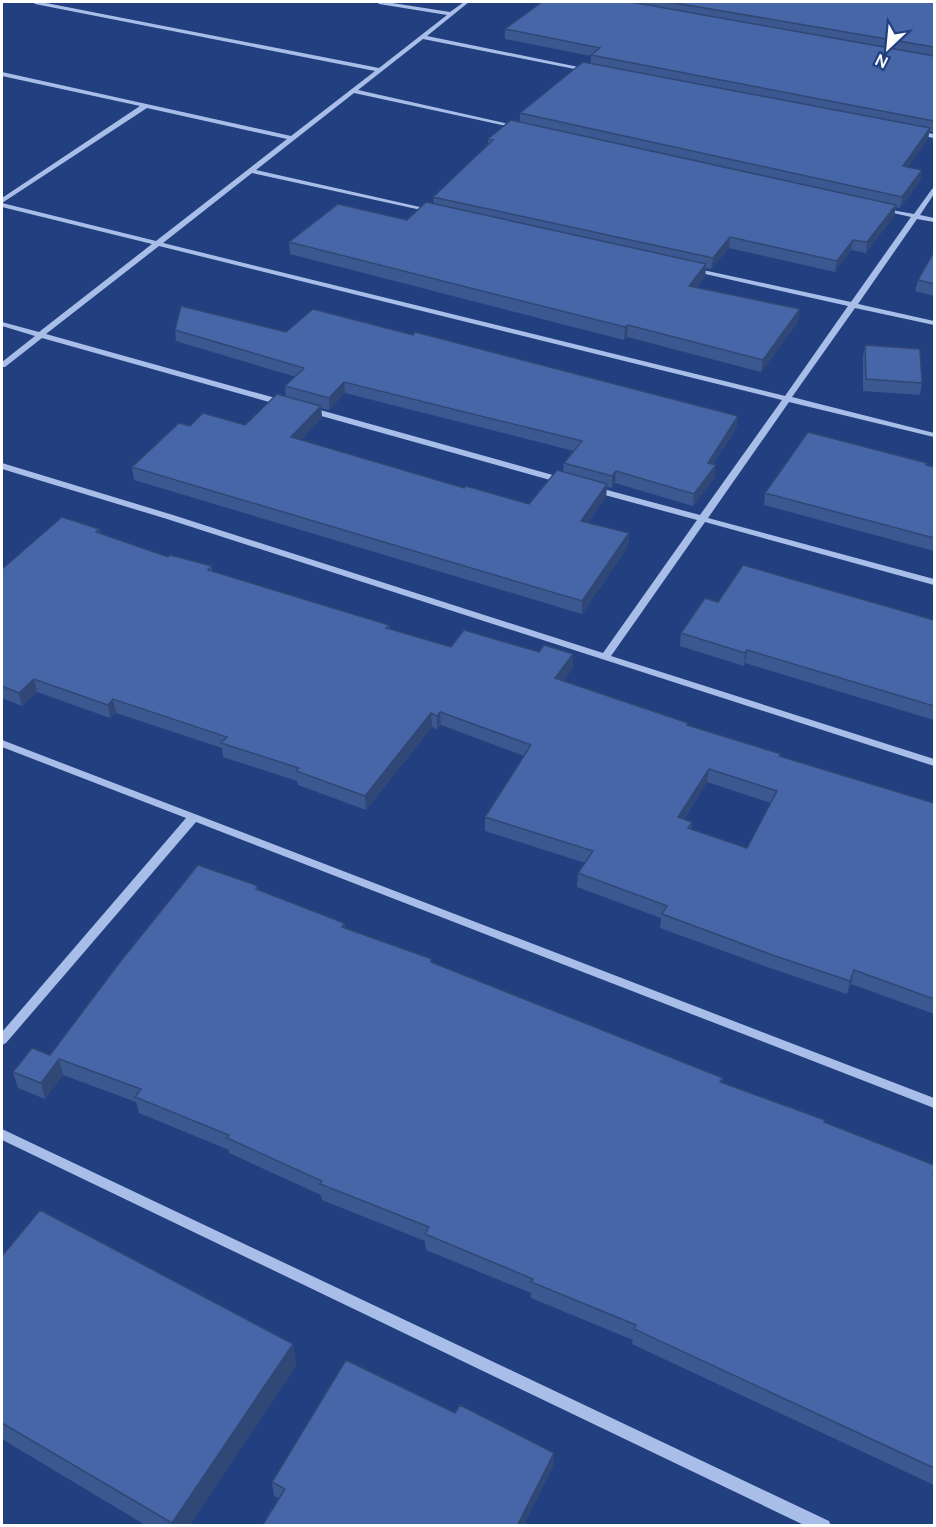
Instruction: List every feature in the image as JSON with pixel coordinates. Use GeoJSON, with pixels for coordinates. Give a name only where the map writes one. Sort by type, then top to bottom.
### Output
{"type":"FeatureCollection","features":[{"type":"Feature","properties":{"kind":"street"},"geometry":{"type":"LineString","coordinates":[[35,2],[379,70]]}},
{"type":"Feature","properties":{"kind":"street"},"geometry":{"type":"LineString","coordinates":[[379,2],[451,14]]}},
{"type":"Feature","properties":{"kind":"street"},"geometry":{"type":"LineString","coordinates":[[2,365],[467,2]]}},
{"type":"Feature","properties":{"kind":"street"},"geometry":{"type":"LineString","coordinates":[[421,37],[596,71]]}},
{"type":"Feature","properties":{"kind":"street"},"geometry":{"type":"LineString","coordinates":[[2,74],[292,138]]}},
{"type":"Feature","properties":{"kind":"street"},"geometry":{"type":"LineString","coordinates":[[2,81],[10,76]]}},
{"type":"Feature","properties":{"kind":"street"},"geometry":{"type":"LineString","coordinates":[[352,91],[525,130]]}},
{"type":"Feature","properties":{"kind":"street"},"geometry":{"type":"LineString","coordinates":[[2,203],[145,106]]}},
{"type":"Feature","properties":{"kind":"street"},"geometry":{"type":"LineString","coordinates":[[911,132],[934,136]]}},
{"type":"Feature","properties":{"kind":"street"},"geometry":{"type":"LineString","coordinates":[[250,171],[448,215]]}},
{"type":"Feature","properties":{"kind":"street"},"geometry":{"type":"LineString","coordinates":[[605,657],[934,190]]}},
{"type":"Feature","properties":{"kind":"street"},"geometry":{"type":"LineString","coordinates":[[2,203],[934,435]]}},
{"type":"Feature","properties":{"kind":"street"},"geometry":{"type":"LineString","coordinates":[[870,206],[934,220]]}},
{"type":"Feature","properties":{"kind":"street"},"geometry":{"type":"LineString","coordinates":[[680,267],[934,323]]}},
{"type":"Feature","properties":{"kind":"street"},"geometry":{"type":"LineString","coordinates":[[2,324],[291,405]]}},
{"type":"Feature","properties":{"kind":"street"},"geometry":{"type":"LineString","coordinates":[[303,408],[577,484]]}},
{"type":"Feature","properties":{"kind":"street"},"geometry":{"type":"LineString","coordinates":[[2,466],[934,763]]}},
{"type":"Feature","properties":{"kind":"street"},"geometry":{"type":"LineString","coordinates":[[588,488],[934,582]]}},
{"type":"Feature","properties":{"kind":"street"},"geometry":{"type":"LineString","coordinates":[[2,743],[934,1103]]}},
{"type":"Feature","properties":{"kind":"street"},"geometry":{"type":"LineString","coordinates":[[2,1040],[193,818]]}},
{"type":"Feature","properties":{"kind":"street"},"geometry":{"type":"LineString","coordinates":[[2,1134],[824,1526]]}},
{"type":"Feature","properties":{"kind":"building"},"geometry":{"type":"Polygon","coordinates":[[[542,2],[631,2],[934,56],[934,121],[591,55],[600,48],[505,29],[542,2]]]}},
{"type":"Feature","properties":{"kind":"building"},"geometry":{"type":"Polygon","coordinates":[[[669,2],[934,2],[934,47],[669,2]]]}},
{"type":"Feature","properties":{"kind":"building"},"geometry":{"type":"Polygon","coordinates":[[[583,62],[930,128],[903,166],[922,170],[902,197],[520,113],[583,62]]]}},
{"type":"Feature","properties":{"kind":"building"},"geometry":{"type":"Polygon","coordinates":[[[511,120],[896,205],[867,242],[853,240],[837,261],[730,237],[713,258],[433,197],[493,140],[488,139],[511,120]]]}},
{"type":"Feature","properties":{"kind":"building"},"geometry":{"type":"Polygon","coordinates":[[[426,202],[706,264],[689,286],[800,309],[763,360],[289,242],[338,204],[407,220],[426,202]]]}},
{"type":"Feature","properties":{"kind":"building"},"geometry":{"type":"Polygon","coordinates":[[[934,252],[934,284],[918,280],[934,252]]]}},
{"type":"Feature","properties":{"kind":"building"},"geometry":{"type":"Polygon","coordinates":[[[181,306],[286,332],[313,309],[413,335],[415,332],[738,416],[708,463],[716,465],[694,494],[616,471],[612,476],[564,463],[582,441],[344,382],[329,398],[285,386],[304,368],[175,330],[181,306]]]}},
{"type":"Feature","properties":{"kind":"building"},"geometry":{"type":"Polygon","coordinates":[[[865,345],[920,349],[922,383],[866,379],[865,345]]]}},
{"type":"Feature","properties":{"kind":"building"},"geometry":{"type":"Polygon","coordinates":[[[277,394],[321,406],[291,437],[464,488],[466,486],[529,504],[557,470],[607,484],[581,521],[629,533],[582,601],[132,467],[179,423],[190,426],[203,413],[245,425],[277,394]]]}},
{"type":"Feature","properties":{"kind":"building"},"geometry":{"type":"Polygon","coordinates":[[[808,432],[927,463],[926,465],[934,467],[934,538],[765,493],[808,432]]]}},
{"type":"Feature","properties":{"kind":"building"},"geometry":{"type":"Polygon","coordinates":[[[62,517],[99,529],[96,532],[168,557],[170,555],[212,566],[208,570],[389,625],[386,628],[451,647],[464,630],[539,652],[544,645],[573,654],[555,678],[688,723],[687,725],[781,754],[779,756],[934,803],[934,999],[854,970],[850,981],[775,956],[662,914],[667,906],[578,873],[593,851],[485,817],[531,745],[440,712],[437,716],[431,713],[365,796],[296,771],[299,768],[221,743],[227,737],[113,699],[108,705],[34,679],[19,693],[2,686],[2,569],[62,517]],[[709,769],[678,817],[692,822],[688,828],[747,848],[777,791],[709,769]]]}},
{"type":"Feature","properties":{"kind":"building"},"geometry":{"type":"Polygon","coordinates":[[[743,565],[934,620],[934,706],[747,650],[745,653],[681,633],[705,598],[718,602],[743,565]]]}},
{"type":"Feature","properties":{"kind":"building"},"geometry":{"type":"Polygon","coordinates":[[[198,865],[258,886],[256,889],[344,923],[342,927],[432,959],[431,962],[723,1078],[720,1082],[825,1120],[824,1122],[934,1165],[934,1468],[634,1329],[636,1325],[531,1282],[533,1279],[425,1234],[429,1227],[320,1184],[322,1181],[227,1138],[229,1135],[135,1097],[141,1089],[59,1059],[41,1083],[13,1072],[32,1048],[50,1055],[120,962],[198,865]]]}},
{"type":"Feature","properties":{"kind":"building"},"geometry":{"type":"Polygon","coordinates":[[[40,1210],[293,1344],[172,1523],[2,1423],[2,1256],[40,1210]]]}},
{"type":"Feature","properties":{"kind":"building"},"geometry":{"type":"Polygon","coordinates":[[[346,1360],[455,1413],[460,1405],[554,1453],[517,1526],[262,1526],[285,1489],[272,1482],[346,1360]]]}}]}
